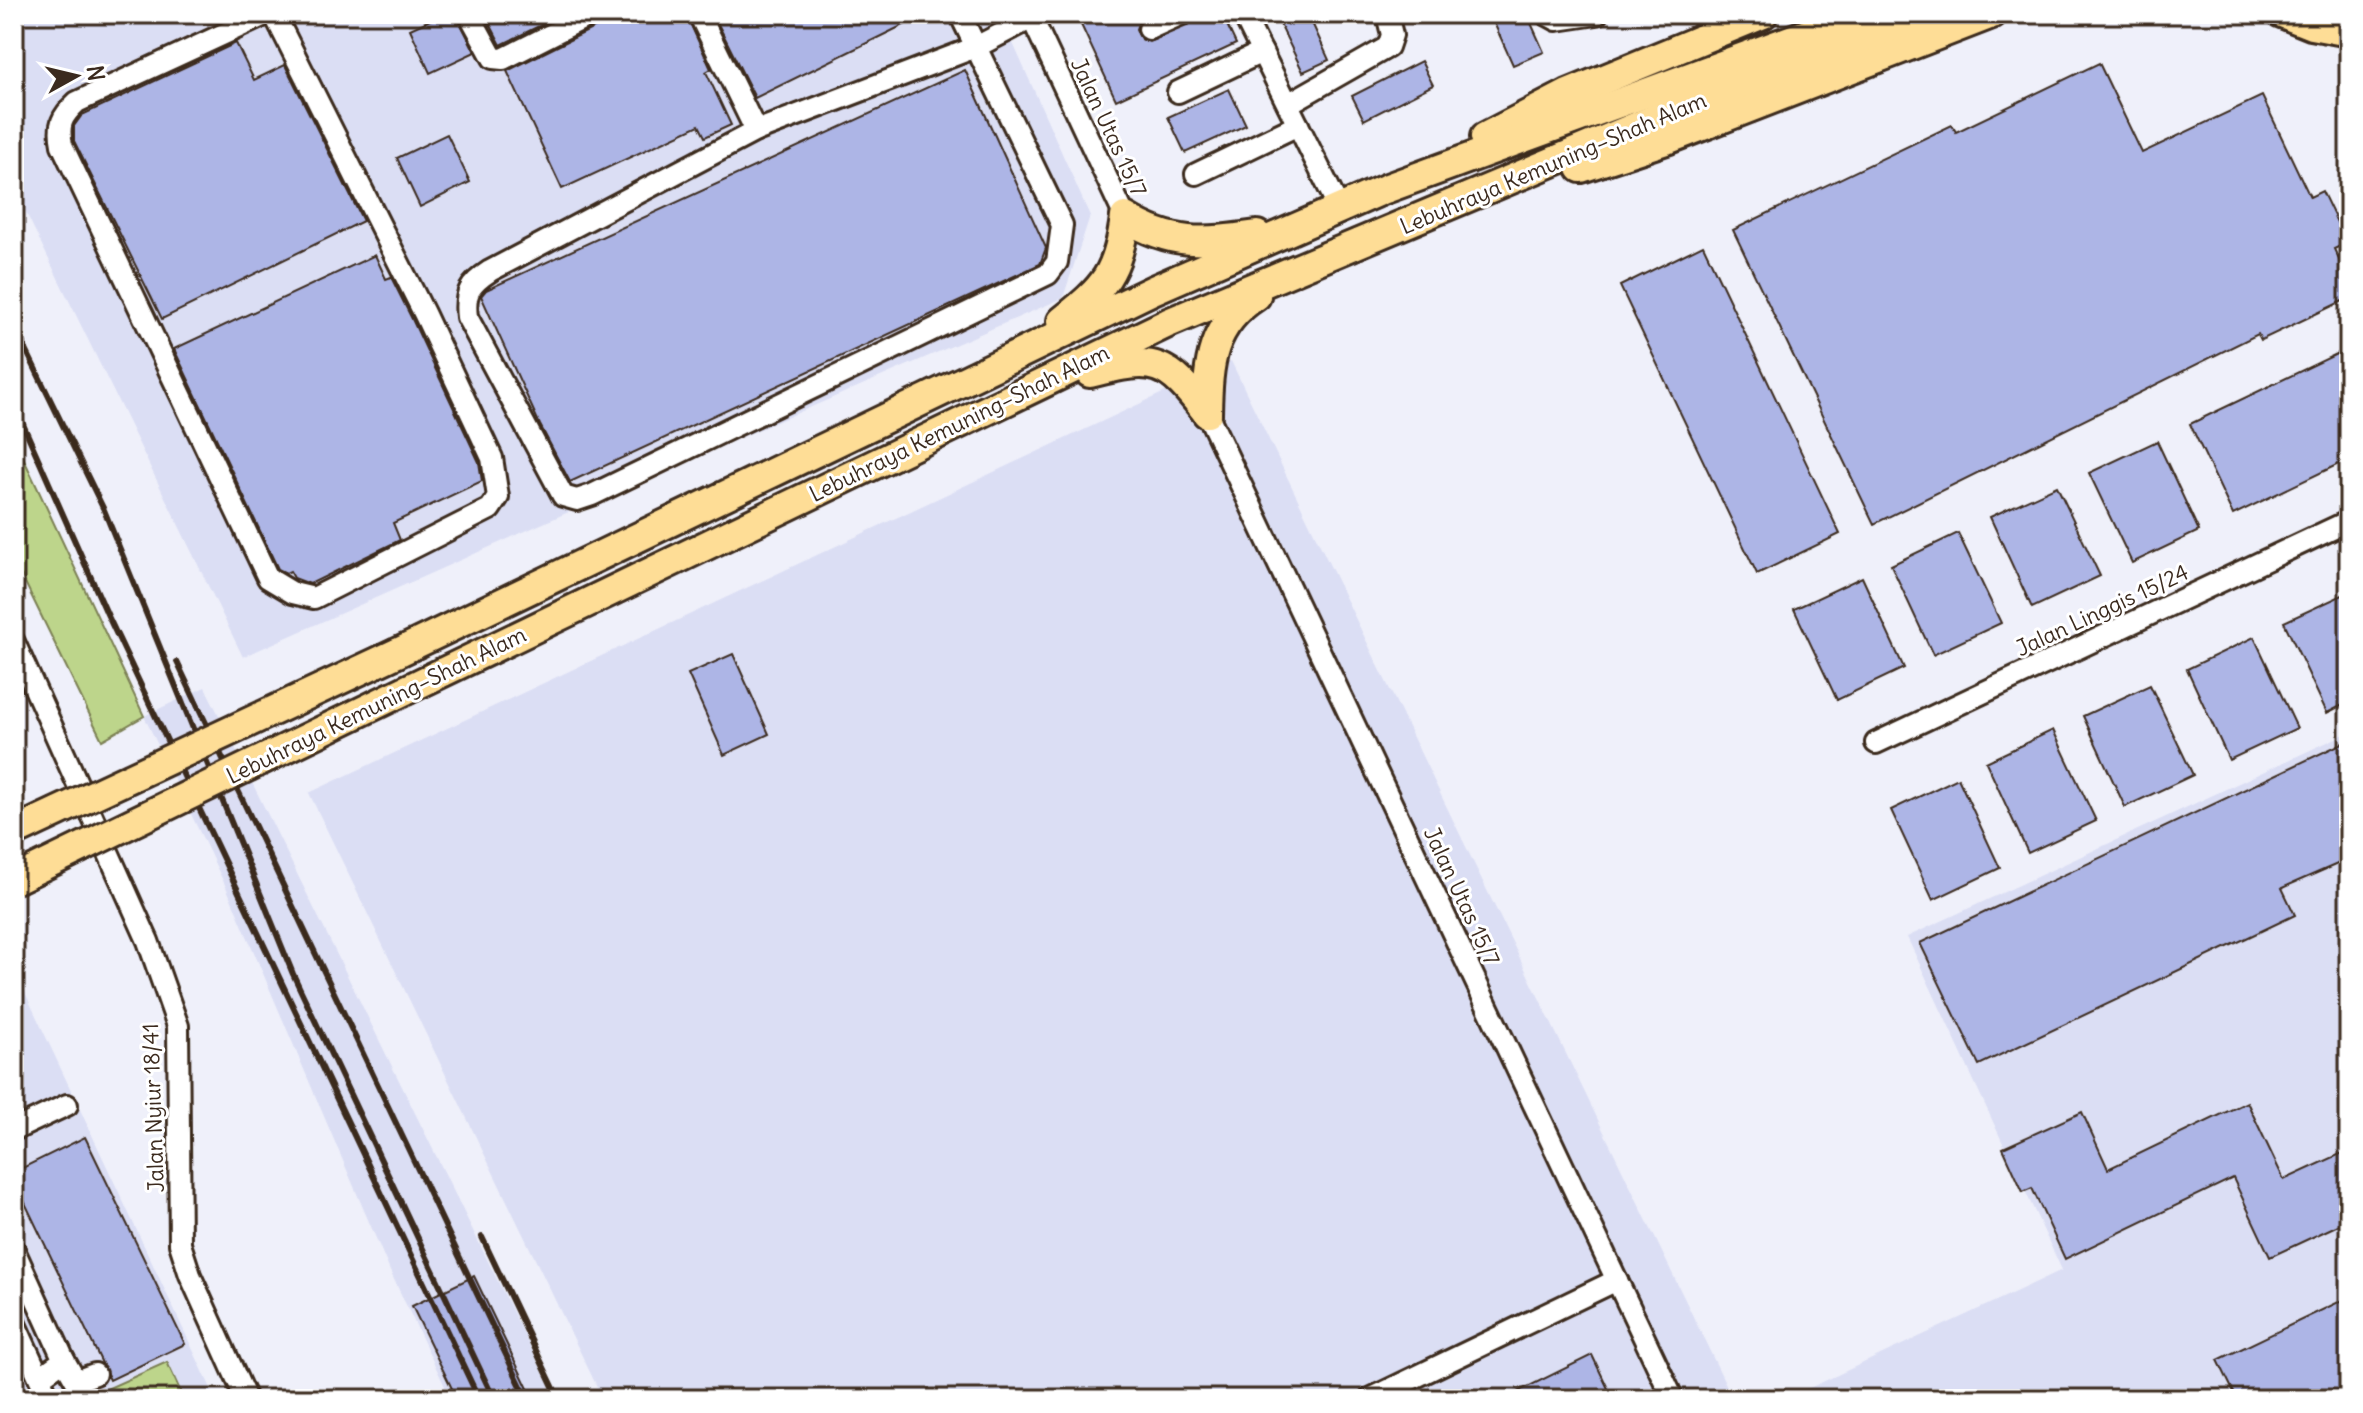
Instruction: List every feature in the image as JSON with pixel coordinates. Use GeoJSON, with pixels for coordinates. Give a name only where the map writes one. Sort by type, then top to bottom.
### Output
{"type":"FeatureCollection","features":[{"type":"Feature","properties":{"kind":"highway"},"geometry":{"type":"LineString","coordinates":[[1385,189],[1712,23],[1763,14]]}},
{"type":"Feature","properties":{"kind":"highway","name":"Lebuhraya Kemuning–Shah Alam"},"geometry":{"type":"LineString","coordinates":[[14,880],[1168,323],[1420,219],[1861,14]]}},
{"type":"Feature","properties":{"kind":"highway","name":"Lebuhraya Kemuning–Shah Alam"},"geometry":{"type":"LineString","coordinates":[[14,832],[397,653],[1153,290],[1339,208],[1385,189],[1926,14]]}},
{"type":"Feature","properties":{"kind":"highway"},"geometry":{"type":"LineString","coordinates":[[1420,219],[1628,154],[1992,14]]}},
{"type":"Feature","properties":{"kind":"highway"},"geometry":{"type":"LineString","coordinates":[[1024,352],[1091,298],[1114,269],[1125,217],[1153,235],[1181,241],[1228,239],[1292,229]]}},
{"type":"Feature","properties":{"kind":"highway"},"geometry":{"type":"LineString","coordinates":[[1207,413],[1208,373],[1215,345],[1233,311],[1289,274]]}},
{"type":"Feature","properties":{"kind":"highway"},"geometry":{"type":"LineString","coordinates":[[1027,390],[1127,363],[1159,364],[1183,381],[1207,413]]}},
{"type":"Feature","properties":{"kind":"main road"},"geometry":{"type":"LineString","coordinates":[[2279,14],[2311,27],[2349,51]]}},
{"type":"Feature","properties":{"kind":"main road"},"geometry":{"type":"LineString","coordinates":[[2311,27],[2349,34]]}},
{"type":"Feature","properties":{"kind":"street"},"geometry":{"type":"LineString","coordinates":[[267,14],[77,102],[65,113],[58,126],[62,145],[268,578],[293,593],[314,598],[490,509],[498,497],[497,477],[488,449],[424,313],[274,14]]}},
{"type":"Feature","properties":{"kind":"street"},"geometry":{"type":"LineString","coordinates":[[469,14],[488,52],[493,58],[503,59],[592,14]]}},
{"type":"Feature","properties":{"kind":"street"},"geometry":{"type":"LineString","coordinates":[[699,14],[756,131]]}},
{"type":"Feature","properties":{"kind":"street"},"geometry":{"type":"LineString","coordinates":[[960,14],[976,47],[1062,225],[1057,262],[1048,274],[592,495],[577,500],[563,496],[467,317],[465,298],[473,282],[756,131],[976,47],[1031,16]]}},
{"type":"Feature","properties":{"kind":"street"},"geometry":{"type":"LineString","coordinates":[[1149,29],[1182,14]]}},
{"type":"Feature","properties":{"kind":"street"},"geometry":{"type":"LineString","coordinates":[[1243,14],[1339,208]]}},
{"type":"Feature","properties":{"kind":"street"},"geometry":{"type":"LineString","coordinates":[[1288,104],[1388,47],[1392,35],[1387,14]]}},
{"type":"Feature","properties":{"kind":"street"},"geometry":{"type":"LineString","coordinates":[[1546,14],[1567,20],[1597,14]]}},
{"type":"Feature","properties":{"kind":"street","name":"Jalan Utas 15/7"},"geometry":{"type":"LineString","coordinates":[[1031,16],[1125,217]]}},
{"type":"Feature","properties":{"kind":"street"},"geometry":{"type":"LineString","coordinates":[[1178,92],[1262,52]]}},
{"type":"Feature","properties":{"kind":"street"},"geometry":{"type":"LineString","coordinates":[[1196,174],[1298,125]]}},
{"type":"Feature","properties":{"kind":"street","name":"Jalan Utas 15/7"},"geometry":{"type":"LineString","coordinates":[[1207,413],[1673,1399]]}},
{"type":"Feature","properties":{"kind":"street","name":"Jalan Linggis 15/24"},"geometry":{"type":"LineString","coordinates":[[1876,743],[2349,521]]}},
{"type":"Feature","properties":{"kind":"street","name":"Jalan Nyiur 18/41"},"geometry":{"type":"LineString","coordinates":[[14,642],[148,941],[178,1026],[180,1244],[190,1275],[246,1399]]}},
{"type":"Feature","properties":{"kind":"street"},"geometry":{"type":"LineString","coordinates":[[14,1130],[67,1105]]}},
{"type":"Feature","properties":{"kind":"street"},"geometry":{"type":"LineString","coordinates":[[14,1250],[76,1381],[95,1374]]}},
{"type":"Feature","properties":{"kind":"street"},"geometry":{"type":"LineString","coordinates":[[1370,1399],[1617,1280]]}},
{"type":"Feature","properties":{"kind":"street"},"geometry":{"type":"LineString","coordinates":[[14,1322],[22,1362],[40,1377],[49,1399]]}},
{"type":"Feature","properties":{"kind":"street"},"geometry":{"type":"LineString","coordinates":[[40,1377],[64,1360]]}},
{"type":"Feature","properties":{"kind":"shaded area"},"geometry":{"type":"Polygon","coordinates":[[[14,14],[1000,14],[1090,216],[1063,298],[243,657],[14,188],[14,14]]]}},
{"type":"Feature","properties":{"kind":"shaded area"},"geometry":{"type":"Polygon","coordinates":[[[1231,361],[1733,1399],[603,1399],[309,793],[1231,361]]]}},
{"type":"Feature","properties":{"kind":"shaded area"},"geometry":{"type":"Polygon","coordinates":[[[205,687],[556,1399],[451,1399],[390,1271],[227,889],[144,716],[205,687]]]}},
{"type":"Feature","properties":{"kind":"shaded area"},"geometry":{"type":"Polygon","coordinates":[[[2349,732],[2349,1399],[1786,1399],[2062,1270],[1907,937],[2349,732]]]}},
{"type":"Feature","properties":{"kind":"shaded area"},"geometry":{"type":"Polygon","coordinates":[[[22,986],[216,1399],[14,1399],[14,989],[22,986]]]}},
{"type":"Feature","properties":{"kind":"green space"},"geometry":{"type":"Polygon","coordinates":[[[14,438],[144,716],[102,740],[14,560],[14,438]]]}},
{"type":"Feature","properties":{"kind":"green space"},"geometry":{"type":"Polygon","coordinates":[[[167,1362],[184,1399],[93,1399],[91,1396],[167,1362]]]}},
{"type":"Feature","properties":{"kind":"building"},"geometry":{"type":"Polygon","coordinates":[[[443,14],[456,14],[475,52],[430,73],[410,29],[443,14]]]}},
{"type":"Feature","properties":{"kind":"building"},"geometry":{"type":"Polygon","coordinates":[[[485,14],[563,14],[501,45],[485,14]]]}},
{"type":"Feature","properties":{"kind":"building"},"geometry":{"type":"Polygon","coordinates":[[[605,14],[686,14],[711,69],[706,72],[731,125],[705,137],[699,125],[562,189],[507,71],[598,26],[605,14]]]}},
{"type":"Feature","properties":{"kind":"building"},"geometry":{"type":"Polygon","coordinates":[[[713,14],[926,14],[755,98],[713,14]]]}},
{"type":"Feature","properties":{"kind":"building"},"geometry":{"type":"Polygon","coordinates":[[[1076,14],[1151,14],[1139,21],[1136,29],[1141,39],[1149,42],[1187,26],[1195,14],[1222,14],[1236,44],[1116,100],[1076,14]]]}},
{"type":"Feature","properties":{"kind":"building"},"geometry":{"type":"Polygon","coordinates":[[[1275,14],[1308,14],[1329,60],[1303,72],[1275,14]]]}},
{"type":"Feature","properties":{"kind":"building"},"geometry":{"type":"Polygon","coordinates":[[[1490,14],[1527,14],[1544,52],[1513,65],[1490,14]]]}},
{"type":"Feature","properties":{"kind":"building"},"geometry":{"type":"Polygon","coordinates":[[[236,43],[254,80],[285,65],[363,221],[162,319],[74,141],[74,126],[82,115],[236,43]]]}},
{"type":"Feature","properties":{"kind":"building"},"geometry":{"type":"Polygon","coordinates":[[[1421,61],[1433,85],[1364,120],[1352,96],[1421,61]]]}},
{"type":"Feature","properties":{"kind":"building"},"geometry":{"type":"Polygon","coordinates":[[[2099,63],[2142,153],[2262,96],[2310,197],[2322,191],[2347,243],[2334,249],[2349,281],[2349,298],[2261,340],[2258,334],[1874,524],[1733,230],[1952,125],[1956,132],[2099,63]]]}},
{"type":"Feature","properties":{"kind":"building"},"geometry":{"type":"Polygon","coordinates":[[[965,70],[1046,248],[1040,264],[570,482],[540,425],[481,296],[486,290],[965,70]]]}},
{"type":"Feature","properties":{"kind":"building"},"geometry":{"type":"Polygon","coordinates":[[[1229,89],[1246,125],[1185,153],[1168,117],[1229,89]]]}},
{"type":"Feature","properties":{"kind":"building"},"geometry":{"type":"Polygon","coordinates":[[[447,134],[470,182],[420,207],[397,158],[447,134]]]}},
{"type":"Feature","properties":{"kind":"building"},"geometry":{"type":"Polygon","coordinates":[[[1703,245],[1840,534],[1757,574],[1620,286],[1703,245]]]}},
{"type":"Feature","properties":{"kind":"building"},"geometry":{"type":"Polygon","coordinates":[[[375,255],[386,279],[391,277],[412,319],[479,462],[482,481],[393,523],[400,540],[310,584],[294,578],[290,571],[286,573],[278,569],[174,349],[375,255]]]}},
{"type":"Feature","properties":{"kind":"building"},"geometry":{"type":"Polygon","coordinates":[[[2349,348],[2349,459],[2233,515],[2190,424],[2349,348]]]}},
{"type":"Feature","properties":{"kind":"building"},"geometry":{"type":"Polygon","coordinates":[[[2157,441],[2199,531],[2132,563],[2089,473],[2157,441]]]}},
{"type":"Feature","properties":{"kind":"building"},"geometry":{"type":"Polygon","coordinates":[[[2057,486],[2100,576],[2032,608],[1990,517],[2057,486]]]}},
{"type":"Feature","properties":{"kind":"building"},"geometry":{"type":"Polygon","coordinates":[[[1958,533],[2001,623],[1933,655],[1891,565],[1958,533]]]}},
{"type":"Feature","properties":{"kind":"building"},"geometry":{"type":"Polygon","coordinates":[[[1862,577],[1904,668],[1837,700],[1794,609],[1862,577]]]}},
{"type":"Feature","properties":{"kind":"building"},"geometry":{"type":"Polygon","coordinates":[[[2349,592],[2349,702],[2327,713],[2284,622],[2349,592]]]}},
{"type":"Feature","properties":{"kind":"building"},"geometry":{"type":"Polygon","coordinates":[[[2254,637],[2297,728],[2229,760],[2187,669],[2254,637]]]}},
{"type":"Feature","properties":{"kind":"building"},"geometry":{"type":"Polygon","coordinates":[[[733,654],[769,734],[724,755],[688,674],[733,654]]]}},
{"type":"Feature","properties":{"kind":"building"},"geometry":{"type":"Polygon","coordinates":[[[2150,685],[2193,775],[2125,807],[2083,716],[2150,685]]]}},
{"type":"Feature","properties":{"kind":"building"},"geometry":{"type":"Polygon","coordinates":[[[2053,730],[2096,821],[2028,853],[1986,762],[2053,730]]]}},
{"type":"Feature","properties":{"kind":"building"},"geometry":{"type":"Polygon","coordinates":[[[2349,740],[2349,859],[2282,888],[2295,915],[1979,1065],[1920,943],[2349,740]]]}},
{"type":"Feature","properties":{"kind":"building"},"geometry":{"type":"Polygon","coordinates":[[[1958,778],[2000,868],[1933,900],[1891,810],[1958,778]]]}},
{"type":"Feature","properties":{"kind":"building"},"geometry":{"type":"Polygon","coordinates":[[[2247,1102],[2284,1180],[2349,1150],[2349,1220],[2270,1257],[2233,1178],[2065,1259],[2032,1188],[2023,1192],[2003,1148],[2082,1112],[2108,1169],[2247,1102]]]}},
{"type":"Feature","properties":{"kind":"building"},"geometry":{"type":"Polygon","coordinates":[[[85,1137],[185,1344],[110,1380],[14,1180],[14,1172],[85,1137]]]}},
{"type":"Feature","properties":{"kind":"building"},"geometry":{"type":"Polygon","coordinates":[[[474,1276],[533,1399],[457,1399],[412,1306],[474,1276]]]}},
{"type":"Feature","properties":{"kind":"building"},"geometry":{"type":"Polygon","coordinates":[[[2349,1297],[2349,1399],[2237,1399],[2218,1360],[2349,1297]]]}},
{"type":"Feature","properties":{"kind":"building"},"geometry":{"type":"Polygon","coordinates":[[[1592,1355],[1613,1399],[1503,1399],[1592,1355]]]}},
{"type":"Feature","properties":{"kind":"railway"},"geometry":{"type":"LineString","coordinates":[[14,325],[104,510],[293,974],[494,1399]]}},
{"type":"Feature","properties":{"kind":"railway"},"geometry":{"type":"LineString","coordinates":[[14,404],[108,616],[479,1399]]}},
{"type":"Feature","properties":{"kind":"railway"},"geometry":{"type":"LineString","coordinates":[[177,662],[527,1399]]}},
{"type":"Feature","properties":{"kind":"railway"},"geometry":{"type":"LineString","coordinates":[[482,1237],[559,1399]]}}]}
